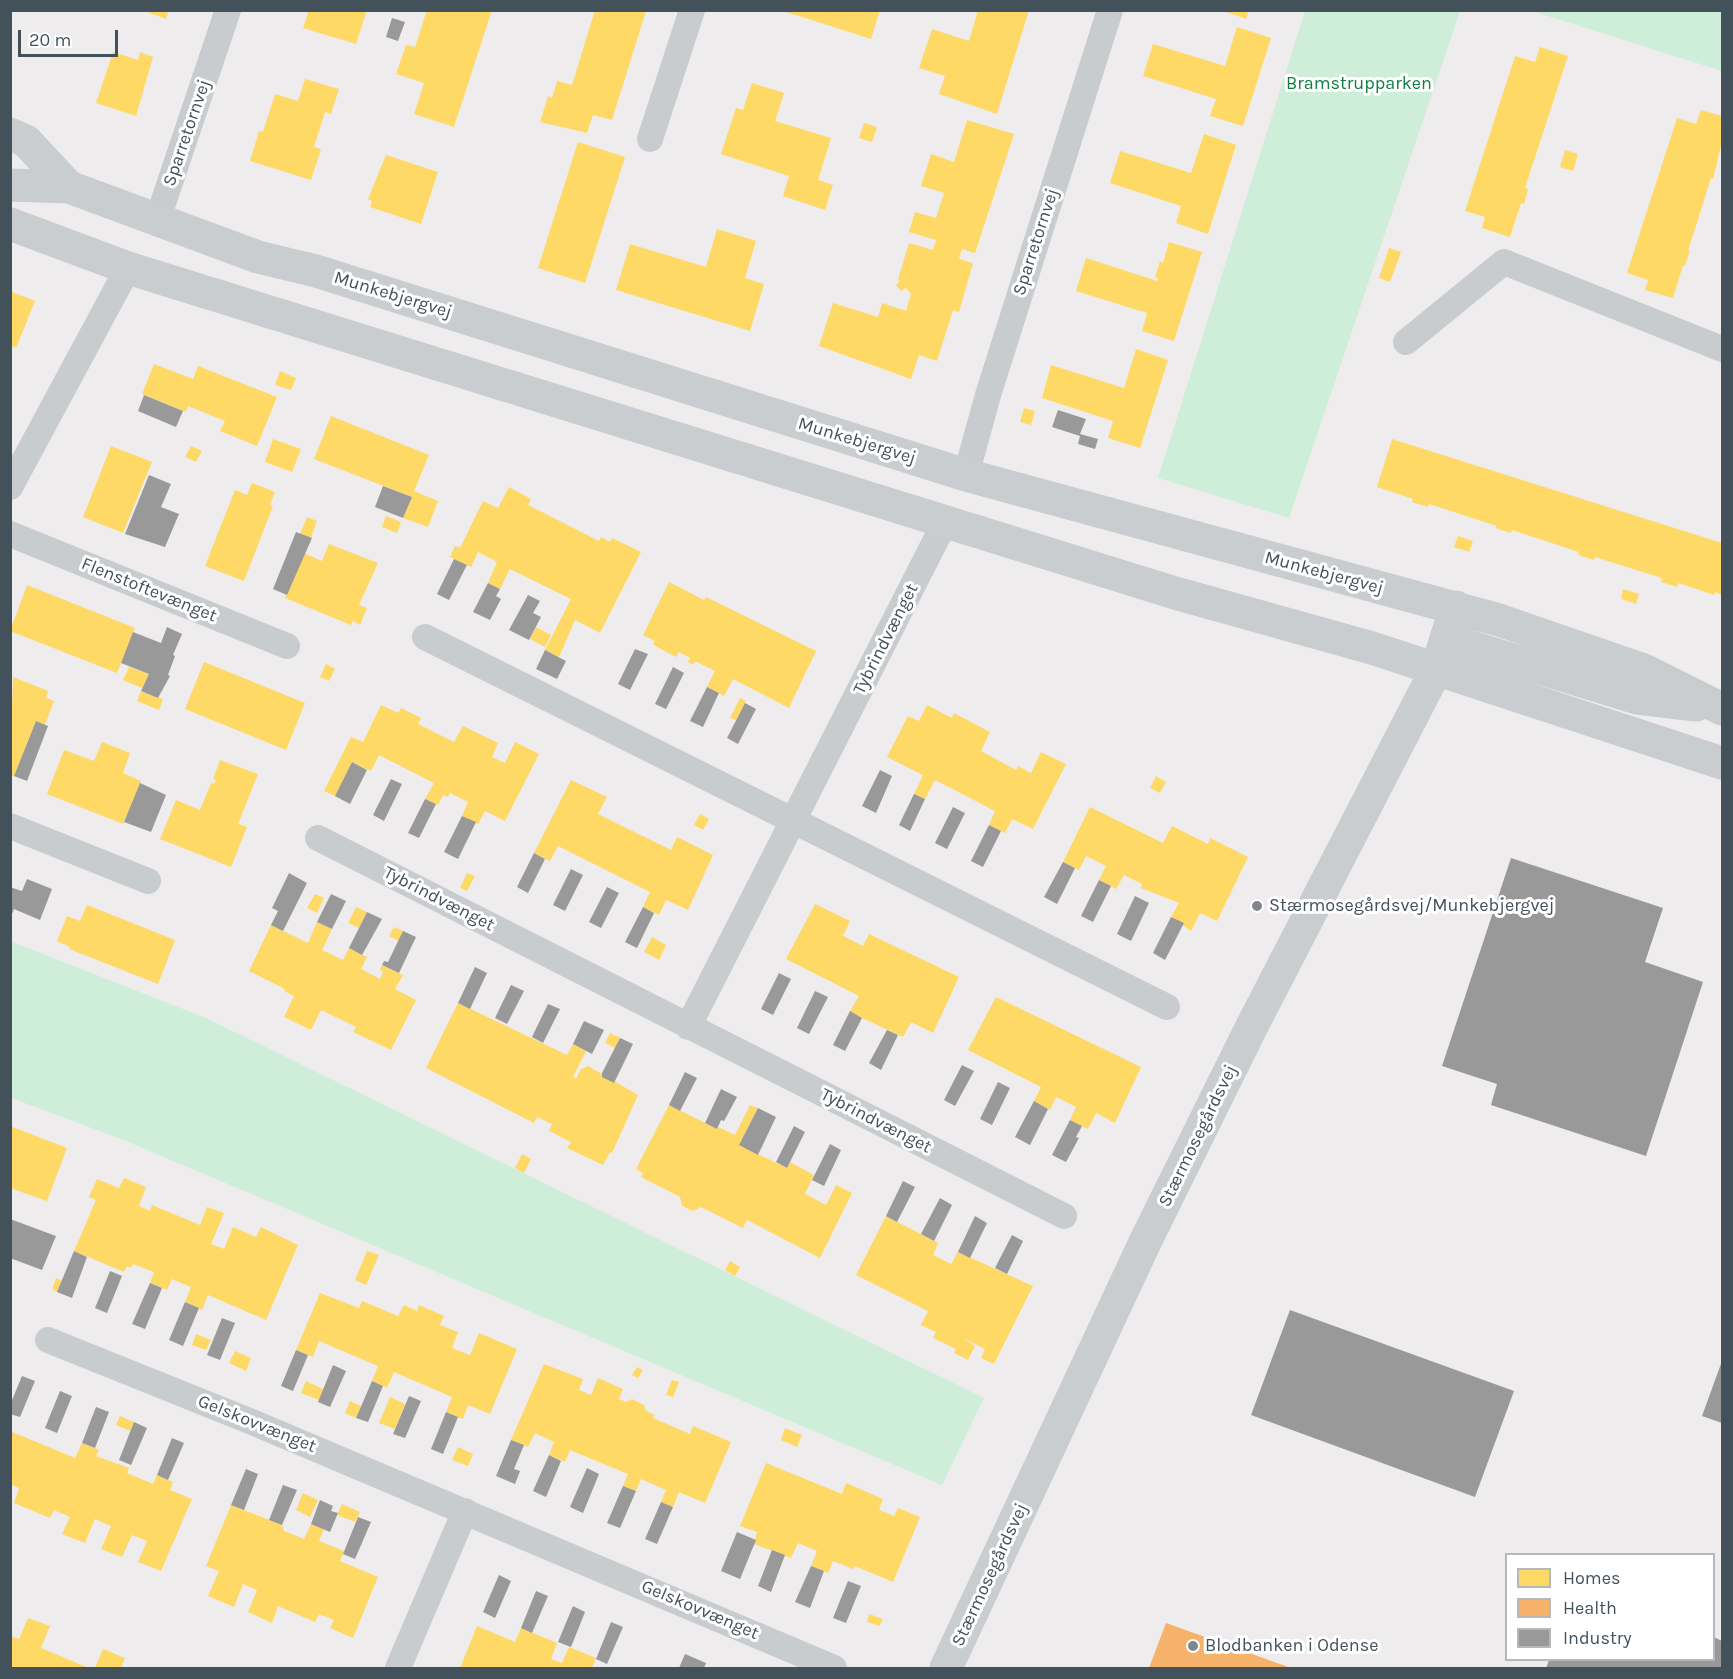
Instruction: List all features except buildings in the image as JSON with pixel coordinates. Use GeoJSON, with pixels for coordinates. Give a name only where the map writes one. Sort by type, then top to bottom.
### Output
{"type":"FeatureCollection","features":[{"type":"Feature","properties":{"kind":"street","name":"Sparretornvej"},"geometry":{"type":"LineString","coordinates":[[157,221],[228,10]]}},
{"type":"Feature","properties":{"kind":"street"},"geometry":{"type":"LineString","coordinates":[[650,139],[693,10]]}},
{"type":"Feature","properties":{"kind":"street","name":"Sparretornvej"},"geometry":{"type":"LineString","coordinates":[[966,475],[988,395],[1110,10]]}},
{"type":"Feature","properties":{"kind":"street","name":"Munkebjergvej"},"geometry":{"type":"LineString","coordinates":[[10,134],[26,141],[69,187],[258,258],[316,271],[966,475],[1196,539],[1456,607],[1562,640],[1644,670],[1721,708]]}},
{"type":"Feature","properties":{"kind":"street"},"geometry":{"type":"LineString","coordinates":[[10,185],[69,187]]}},
{"type":"Feature","properties":{"kind":"street"},"geometry":{"type":"LineString","coordinates":[[10,224],[128,268],[945,522],[1436,670],[1722,763]]}},
{"type":"Feature","properties":{"kind":"street"},"geometry":{"type":"LineString","coordinates":[[1406,342],[1504,262],[1722,349]]}},
{"type":"Feature","properties":{"kind":"street"},"geometry":{"type":"LineString","coordinates":[[10,487],[128,268]]}},
{"type":"Feature","properties":{"kind":"street","name":"Tybrindvænget"},"geometry":{"type":"LineString","coordinates":[[688,1027],[945,522]]}},
{"type":"Feature","properties":{"kind":"street","name":"Flenstoftevænget"},"geometry":{"type":"LineString","coordinates":[[10,534],[287,646]]}},
{"type":"Feature","properties":{"kind":"street","name":"Stærmosegårdsvej"},"geometry":{"type":"LineString","coordinates":[[946,1668],[1146,1240],[1262,1007],[1436,670],[1456,607]]}},
{"type":"Feature","properties":{"kind":"street"},"geometry":{"type":"LineString","coordinates":[[425,637],[1167,1007]]}},
{"type":"Feature","properties":{"kind":"street"},"geometry":{"type":"LineString","coordinates":[[1436,670],[1458,643],[1637,698],[1721,708]]}},
{"type":"Feature","properties":{"kind":"street"},"geometry":{"type":"LineString","coordinates":[[10,826],[148,881]]}},
{"type":"Feature","properties":{"kind":"street","name":"Tybrindvænget"},"geometry":{"type":"LineString","coordinates":[[318,838],[1064,1216]]}},
{"type":"Feature","properties":{"kind":"street","name":"Gelskovvænget"},"geometry":{"type":"LineString","coordinates":[[48,1340],[465,1511],[834,1668]]}},
{"type":"Feature","properties":{"kind":"street"},"geometry":{"type":"LineString","coordinates":[[398,1668],[465,1511]]}},
{"type":"Feature","properties":{"kind":"green space","name":"Bramstrupparken"},"geometry":{"type":"Polygon","coordinates":[[[1305,11],[1460,11],[1289,518],[1158,478],[1305,11]]]}},
{"type":"Feature","properties":{"kind":"green space"},"geometry":{"type":"Polygon","coordinates":[[[1532,11],[1722,11],[1722,71],[1532,11]]]}},
{"type":"Feature","properties":{"kind":"green space"},"geometry":{"type":"Polygon","coordinates":[[[10,941],[206,1018],[984,1398],[942,1485],[121,1139],[11,1098],[10,941]]]}},
{"type":"Feature","properties":{"kind":"place","name":"Stærmosegårdsvej/Munkebjergvej"},"geometry":{"type":"Point","coordinates":[1257,906]}},
{"type":"Feature","properties":{"kind":"place","name":"Blodbanken i Odense"},"geometry":{"type":"Point","coordinates":[1193,1646]}}]}
